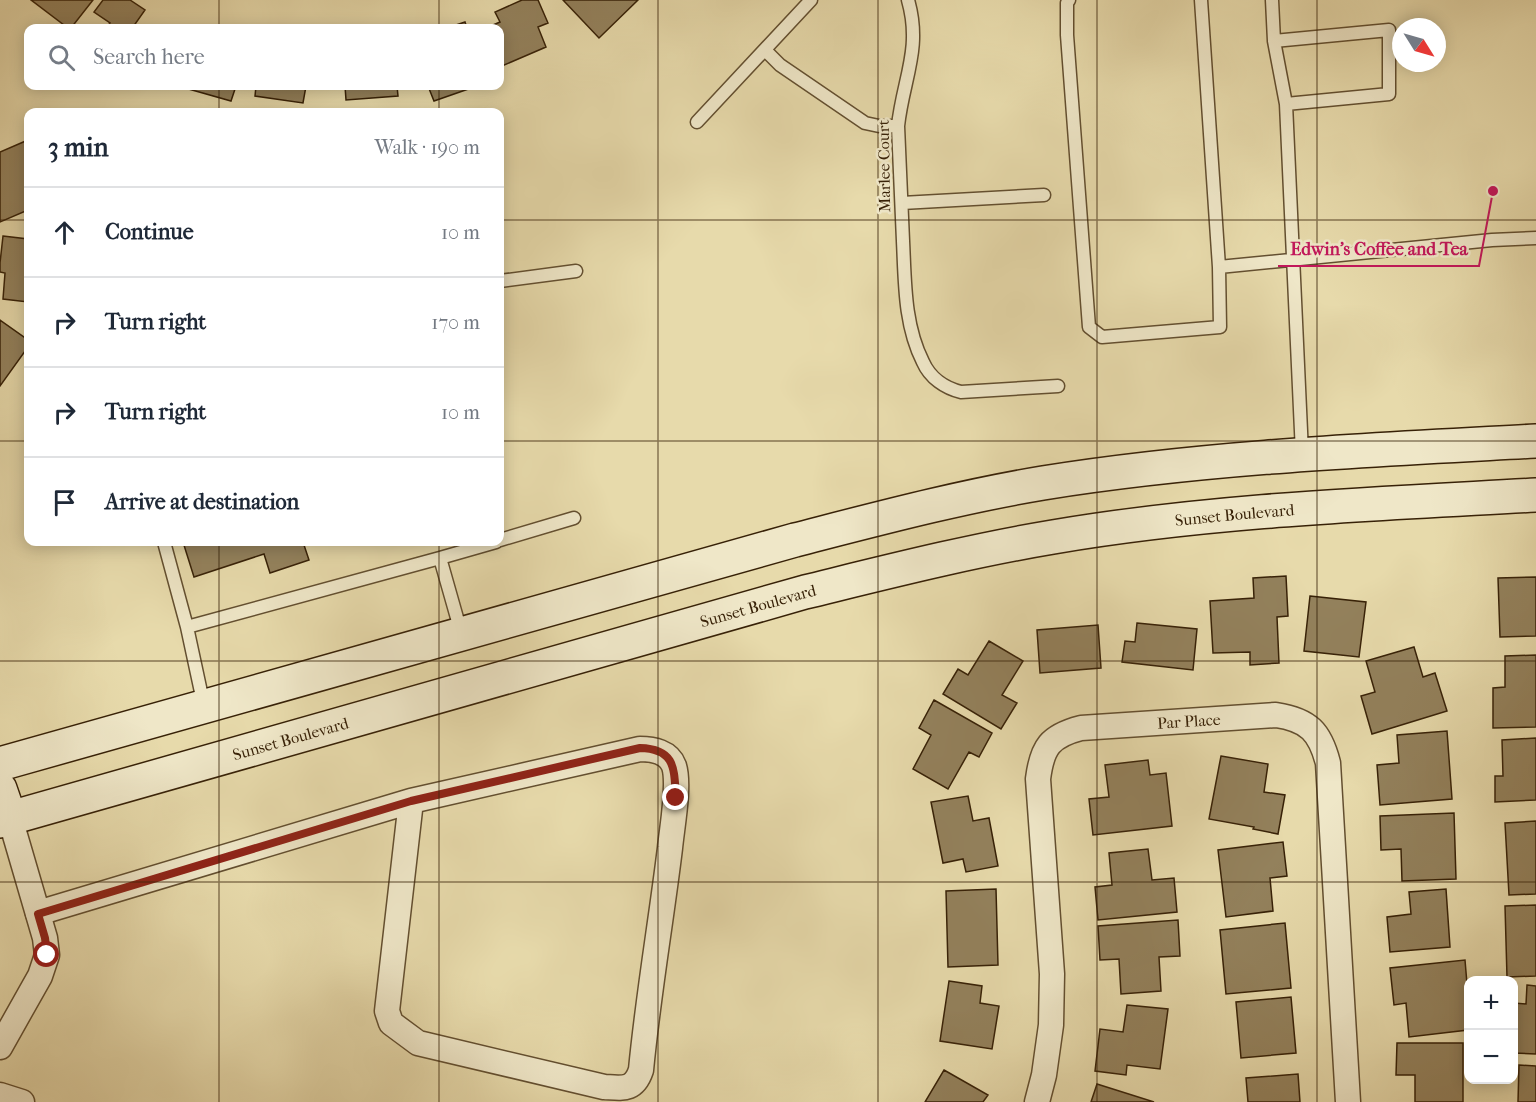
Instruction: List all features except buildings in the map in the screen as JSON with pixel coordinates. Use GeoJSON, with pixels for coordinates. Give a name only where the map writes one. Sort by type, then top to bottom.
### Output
{"type":"FeatureCollection","features":[{"type":"Feature","properties":{"kind":"main road"},"geometry":{"type":"LineString","coordinates":[[0,764],[783,543],[915,509],[1042,484],[1162,467],[1302,454],[1536,441]]}},
{"type":"Feature","properties":{"kind":"main road","name":"Sunset Boulevard"},"geometry":{"type":"LineString","coordinates":[[3,809],[805,592],[926,562],[1052,537],[1169,520],[1305,508],[1536,495]]}},
{"type":"Feature","properties":{"kind":"street","name":"Par Place"},"geometry":{"type":"LineString","coordinates":[[1037,1102],[1044,1075],[1051,1024],[1052,974],[1038,779],[1041,760],[1048,744],[1063,733],[1081,728],[1276,715],[1294,718],[1311,727],[1323,744],[1328,763],[1348,1102]]}},
{"type":"Feature","properties":{"kind":"street"},"geometry":{"type":"LineString","coordinates":[[38,914],[411,801],[640,748],[659,751],[668,757],[674,766],[676,798],[641,1070],[637,1081],[621,1088],[592,1085],[418,1043],[391,1023],[387,1011],[411,801]]}},
{"type":"Feature","properties":{"kind":"street"},"geometry":{"type":"LineString","coordinates":[[0,1047],[40,976],[47,955],[38,914],[3,809]]}},
{"type":"Feature","properties":{"kind":"street"},"geometry":{"type":"LineString","coordinates":[[0,1095],[22,1102]]}},
{"type":"Feature","properties":{"kind":"lane"},"geometry":{"type":"LineString","coordinates":[[697,122],[812,0]]}},
{"type":"Feature","properties":{"kind":"lane","name":"Marlee Court"},"geometry":{"type":"LineString","coordinates":[[908,0],[915,36],[898,126],[906,299],[912,332],[923,363],[936,379],[949,389],[961,392],[1058,386]]}},
{"type":"Feature","properties":{"kind":"lane"},"geometry":{"type":"LineString","coordinates":[[1069,0],[1067,3],[1067,35],[1089,327],[1102,337],[1220,327],[1219,267],[1201,0]]}},
{"type":"Feature","properties":{"kind":"lane"},"geometry":{"type":"LineString","coordinates":[[1272,0],[1274,41],[1286,104],[1302,454]]}},
{"type":"Feature","properties":{"kind":"lane"},"geometry":{"type":"LineString","coordinates":[[1274,41],[1389,30],[1389,94],[1286,104]]}},
{"type":"Feature","properties":{"kind":"lane"},"geometry":{"type":"LineString","coordinates":[[765,50],[780,65],[865,123],[898,126]]}},
{"type":"Feature","properties":{"kind":"lane"},"geometry":{"type":"LineString","coordinates":[[902,203],[1044,195]]}},
{"type":"Feature","properties":{"kind":"lane"},"geometry":{"type":"LineString","coordinates":[[1219,267],[1492,240],[1536,238]]}},
{"type":"Feature","properties":{"kind":"lane"},"geometry":{"type":"LineString","coordinates":[[504,280],[576,271]]}},
{"type":"Feature","properties":{"kind":"lane"},"geometry":{"type":"LineString","coordinates":[[504,539],[574,519]]}},
{"type":"Feature","properties":{"kind":"lane"},"geometry":{"type":"LineString","coordinates":[[165,546],[187,627],[204,706]]}},
{"type":"Feature","properties":{"kind":"lane"},"geometry":{"type":"LineString","coordinates":[[187,627],[481,546]]}},
{"type":"Feature","properties":{"kind":"lane"},"geometry":{"type":"LineString","coordinates":[[440,558],[462,634]]}},
{"type":"Feature","properties":{"kind":"place","name":"Edwin's Coffee and Tea"},"geometry":{"type":"Point","coordinates":[1493,191]}},
{"type":"Feature","properties":{"kind":"route"},"geometry":{"type":"LineString","coordinates":[[47,955],[38,914],[411,801],[640,748],[659,751],[668,757],[674,766],[676,798]]}}]}
